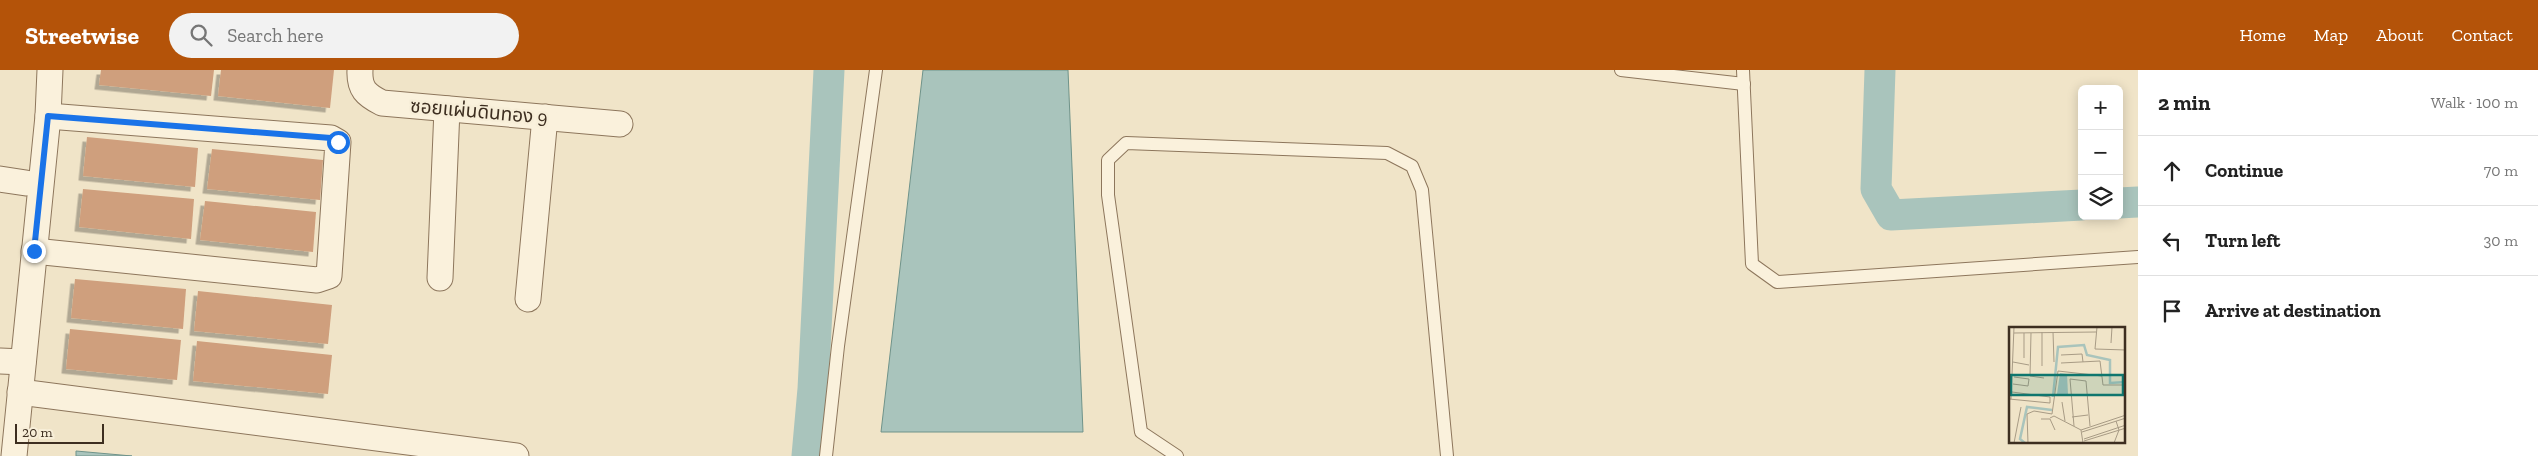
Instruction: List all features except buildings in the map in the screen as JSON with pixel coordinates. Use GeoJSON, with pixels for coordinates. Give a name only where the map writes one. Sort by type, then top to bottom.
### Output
{"type":"FeatureCollection","features":[{"type":"Feature","properties":{"kind":"street"},"geometry":{"type":"LineString","coordinates":[[14,456],[20,392],[11,362],[34,251],[48,116],[50,70]]}},
{"type":"Feature","properties":{"kind":"street","name":"ซอยแผ่นดินทอง 9"},"geometry":{"type":"LineString","coordinates":[[360,70],[359,84],[367,96],[382,103],[620,124]]}},
{"type":"Feature","properties":{"kind":"street"},"geometry":{"type":"LineString","coordinates":[[440,278],[447,109]]}},
{"type":"Feature","properties":{"kind":"street"},"geometry":{"type":"LineString","coordinates":[[34,251],[317,280],[329,276],[338,142],[321,138],[48,116]]}},
{"type":"Feature","properties":{"kind":"street"},"geometry":{"type":"LineString","coordinates":[[528,299],[545,117]]}},
{"type":"Feature","properties":{"kind":"street"},"geometry":{"type":"LineString","coordinates":[[0,179],[26,183]]}},
{"type":"Feature","properties":{"kind":"street"},"geometry":{"type":"LineString","coordinates":[[20,392],[516,456]]}},
{"type":"Feature","properties":{"kind":"lane"},"geometry":{"type":"LineString","coordinates":[[826,456],[838,346],[876,70]]}},
{"type":"Feature","properties":{"kind":"lane"},"geometry":{"type":"LineString","coordinates":[[1621,70],[1744,84]]}},
{"type":"Feature","properties":{"kind":"lane"},"geometry":{"type":"LineString","coordinates":[[1743,70],[1752,264],[1776,282],[2138,258]]}},
{"type":"Feature","properties":{"kind":"lane"},"geometry":{"type":"LineString","coordinates":[[1177,456],[1141,432],[1108,195],[1108,160],[1126,143],[1387,153],[1412,166],[1422,190],[1447,456]]}},
{"type":"Feature","properties":{"kind":"water"},"geometry":{"type":"Polygon","coordinates":[[[923,70],[1068,70],[1083,432],[881,432],[923,70]]]}},
{"type":"Feature","properties":{"kind":"water"},"geometry":{"type":"Polygon","coordinates":[[[76,451],[132,456],[76,456],[76,451]]]}},
{"type":"Feature","properties":{"kind":"waterway"},"geometry":{"type":"LineString","coordinates":[[807,456],[813,389],[829,70]]}},
{"type":"Feature","properties":{"kind":"waterway"},"geometry":{"type":"LineString","coordinates":[[1880,70],[1876,189],[1891,215],[2078,205]]}},
{"type":"Feature","properties":{"kind":"waterway"},"geometry":{"type":"LineString","coordinates":[[2123,203],[2138,202]]}},
{"type":"Feature","properties":{"kind":"route"},"geometry":{"type":"LineString","coordinates":[[34,251],[48,116],[331,138],[338,142]]}}]}
